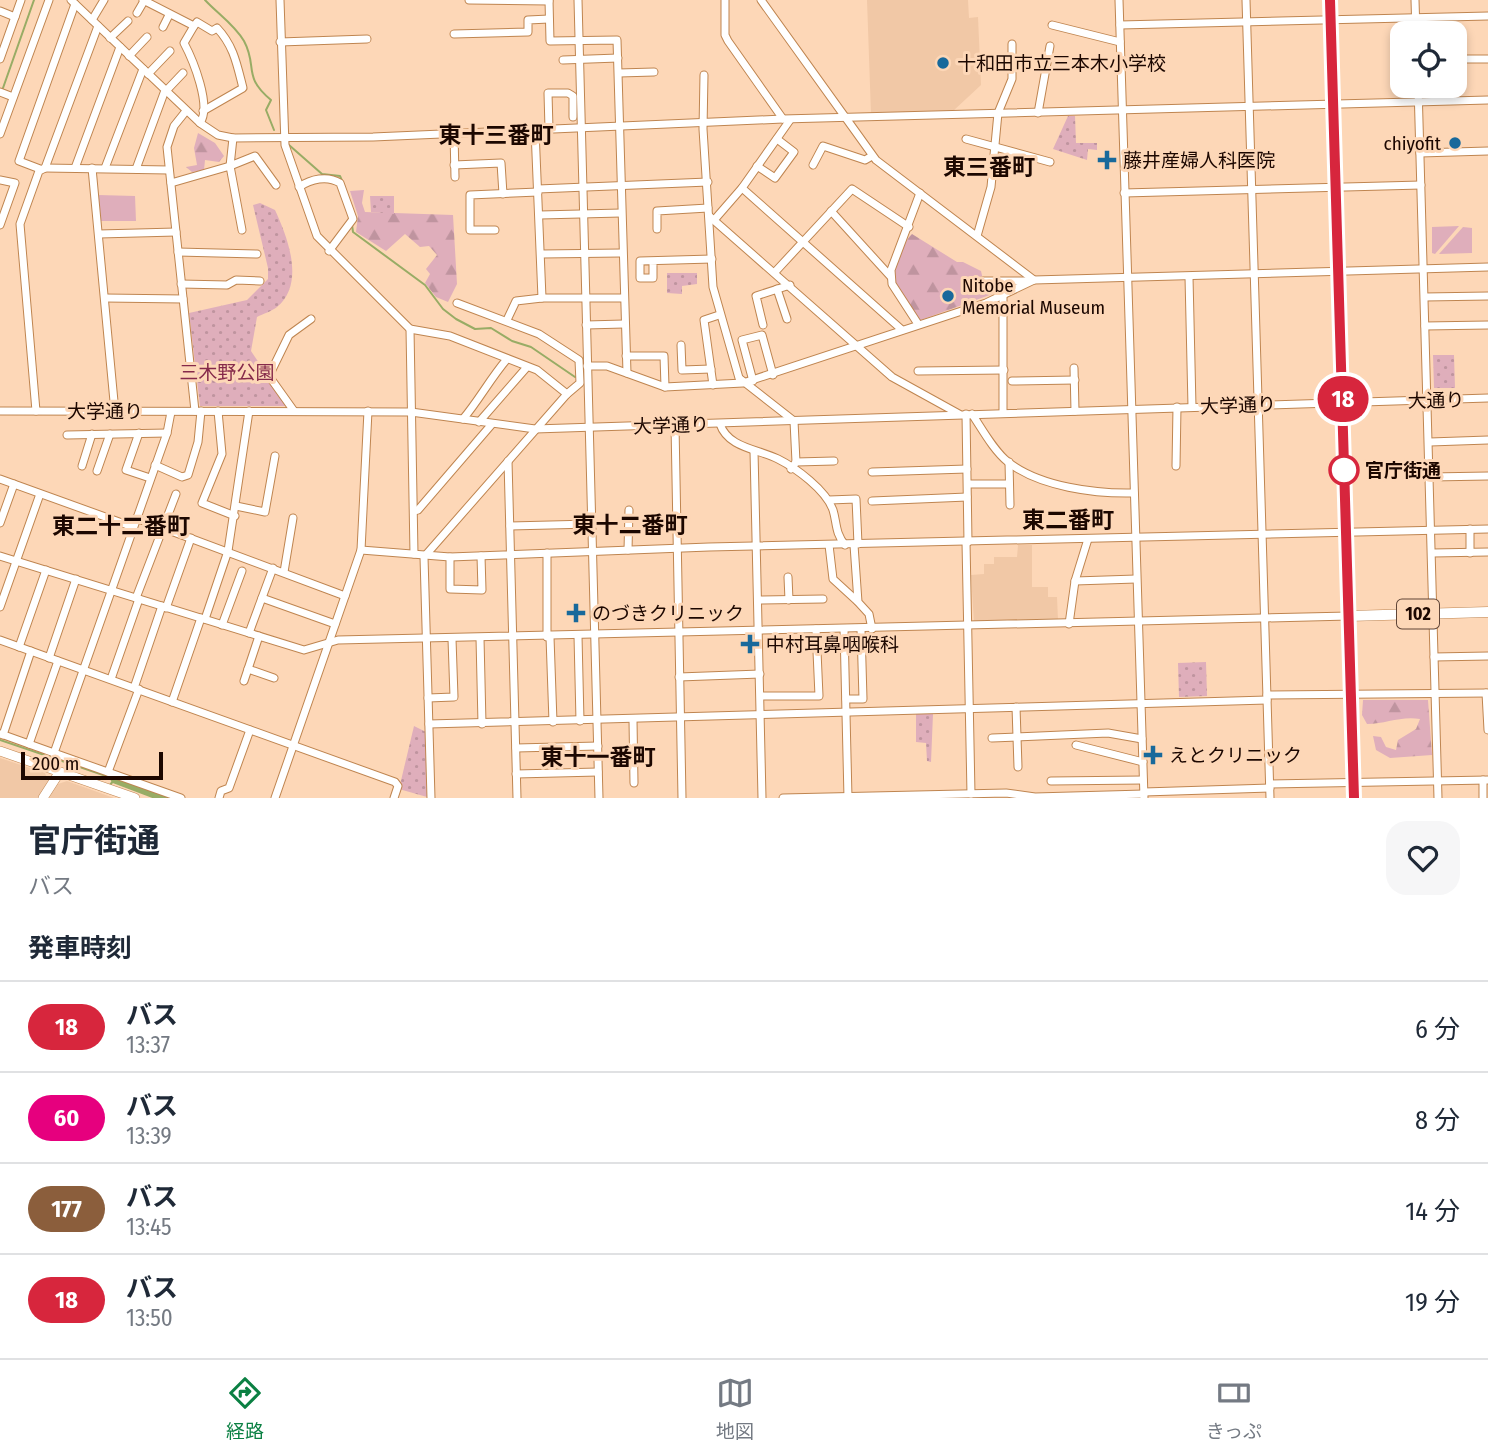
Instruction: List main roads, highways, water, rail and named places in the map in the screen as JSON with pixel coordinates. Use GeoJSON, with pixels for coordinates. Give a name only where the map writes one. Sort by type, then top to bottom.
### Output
{"type":"FeatureCollection","features":[{"type":"Feature","properties":{"kind":"highway"},"geometry":{"type":"LineString","coordinates":[[1330,0],[1349,616]]}},
{"type":"Feature","properties":{"kind":"highway","name":"102"},"geometry":{"type":"LineString","coordinates":[[1349,616],[1488,612]]}},
{"type":"Feature","properties":{"kind":"main road"},"geometry":{"type":"LineString","coordinates":[[1349,616],[1354,798]]}},
{"type":"Feature","properties":{"kind":"main road"},"geometry":{"type":"LineString","coordinates":[[0,751],[135,798]]}},
{"type":"Feature","properties":{"kind":"main road"},"geometry":{"type":"LineString","coordinates":[[43,798],[59,772]]}},
{"type":"Feature","properties":{"kind":"waterway"},"geometry":{"type":"LineString","coordinates":[[3,88],[34,0]]}},
{"type":"Feature","properties":{"kind":"waterway"},"geometry":{"type":"LineString","coordinates":[[205,0],[231,24],[244,41],[253,78],[271,100],[266,110],[274,130]]}},
{"type":"Feature","properties":{"kind":"waterway"},"geometry":{"type":"LineString","coordinates":[[289,145],[322,174],[340,176],[345,188]]}},
{"type":"Feature","properties":{"kind":"waterway"},"geometry":{"type":"LineString","coordinates":[[352,225],[353,232],[425,285],[443,309],[456,319],[475,329],[491,328],[512,341],[531,347],[575,377]]}},
{"type":"Feature","properties":{"kind":"waterway"},"geometry":{"type":"LineString","coordinates":[[0,740],[115,779],[109,786]]}},
{"type":"Feature","properties":{"kind":"waterway"},"geometry":{"type":"LineString","coordinates":[[115,779],[165,798]]}},
{"type":"Feature","properties":{"kind":"place","name":"十和田市立三本木小学校"},"geometry":{"type":"Point","coordinates":[943,63]}},
{"type":"Feature","properties":{"kind":"place","name":"chiyofit"},"geometry":{"type":"Point","coordinates":[1455,143]}},
{"type":"Feature","properties":{"kind":"place","name":"藤井産婦人科医院"},"geometry":{"type":"Point","coordinates":[1107,160]}},
{"type":"Feature","properties":{"kind":"place","name":"Nitobe Memorial Museum"},"geometry":{"type":"Point","coordinates":[948,296]}},
{"type":"Feature","properties":{"kind":"place","name":"官庁街通"},"geometry":{"type":"Point","coordinates":[1344,470]}},
{"type":"Feature","properties":{"kind":"place","name":"のづきクリニック"},"geometry":{"type":"Point","coordinates":[576,613]}},
{"type":"Feature","properties":{"kind":"place","name":"中村耳鼻咽喉科"},"geometry":{"type":"Point","coordinates":[750,644]}},
{"type":"Feature","properties":{"kind":"place","name":"えとクリニック"},"geometry":{"type":"Point","coordinates":[1153,755]}},
{"type":"Feature","properties":{"kind":"district","name":"東十三番町"},"geometry":{"type":"Point","coordinates":[496,135]}},
{"type":"Feature","properties":{"kind":"district","name":"東三番町"},"geometry":{"type":"Point","coordinates":[989,167]}},
{"type":"Feature","properties":{"kind":"district","name":"東二番町"},"geometry":{"type":"Point","coordinates":[1068,520]}},
{"type":"Feature","properties":{"kind":"district","name":"東十二番町"},"geometry":{"type":"Point","coordinates":[630,525]}},
{"type":"Feature","properties":{"kind":"district","name":"東二十二番町"},"geometry":{"type":"Point","coordinates":[121,526]}},
{"type":"Feature","properties":{"kind":"district","name":"東十一番町"},"geometry":{"type":"Point","coordinates":[598,757]}},
{"type":"Feature","properties":{"kind":"park label","name":"三木野公園"},"geometry":{"type":"Point","coordinates":[227,372]}}]}
